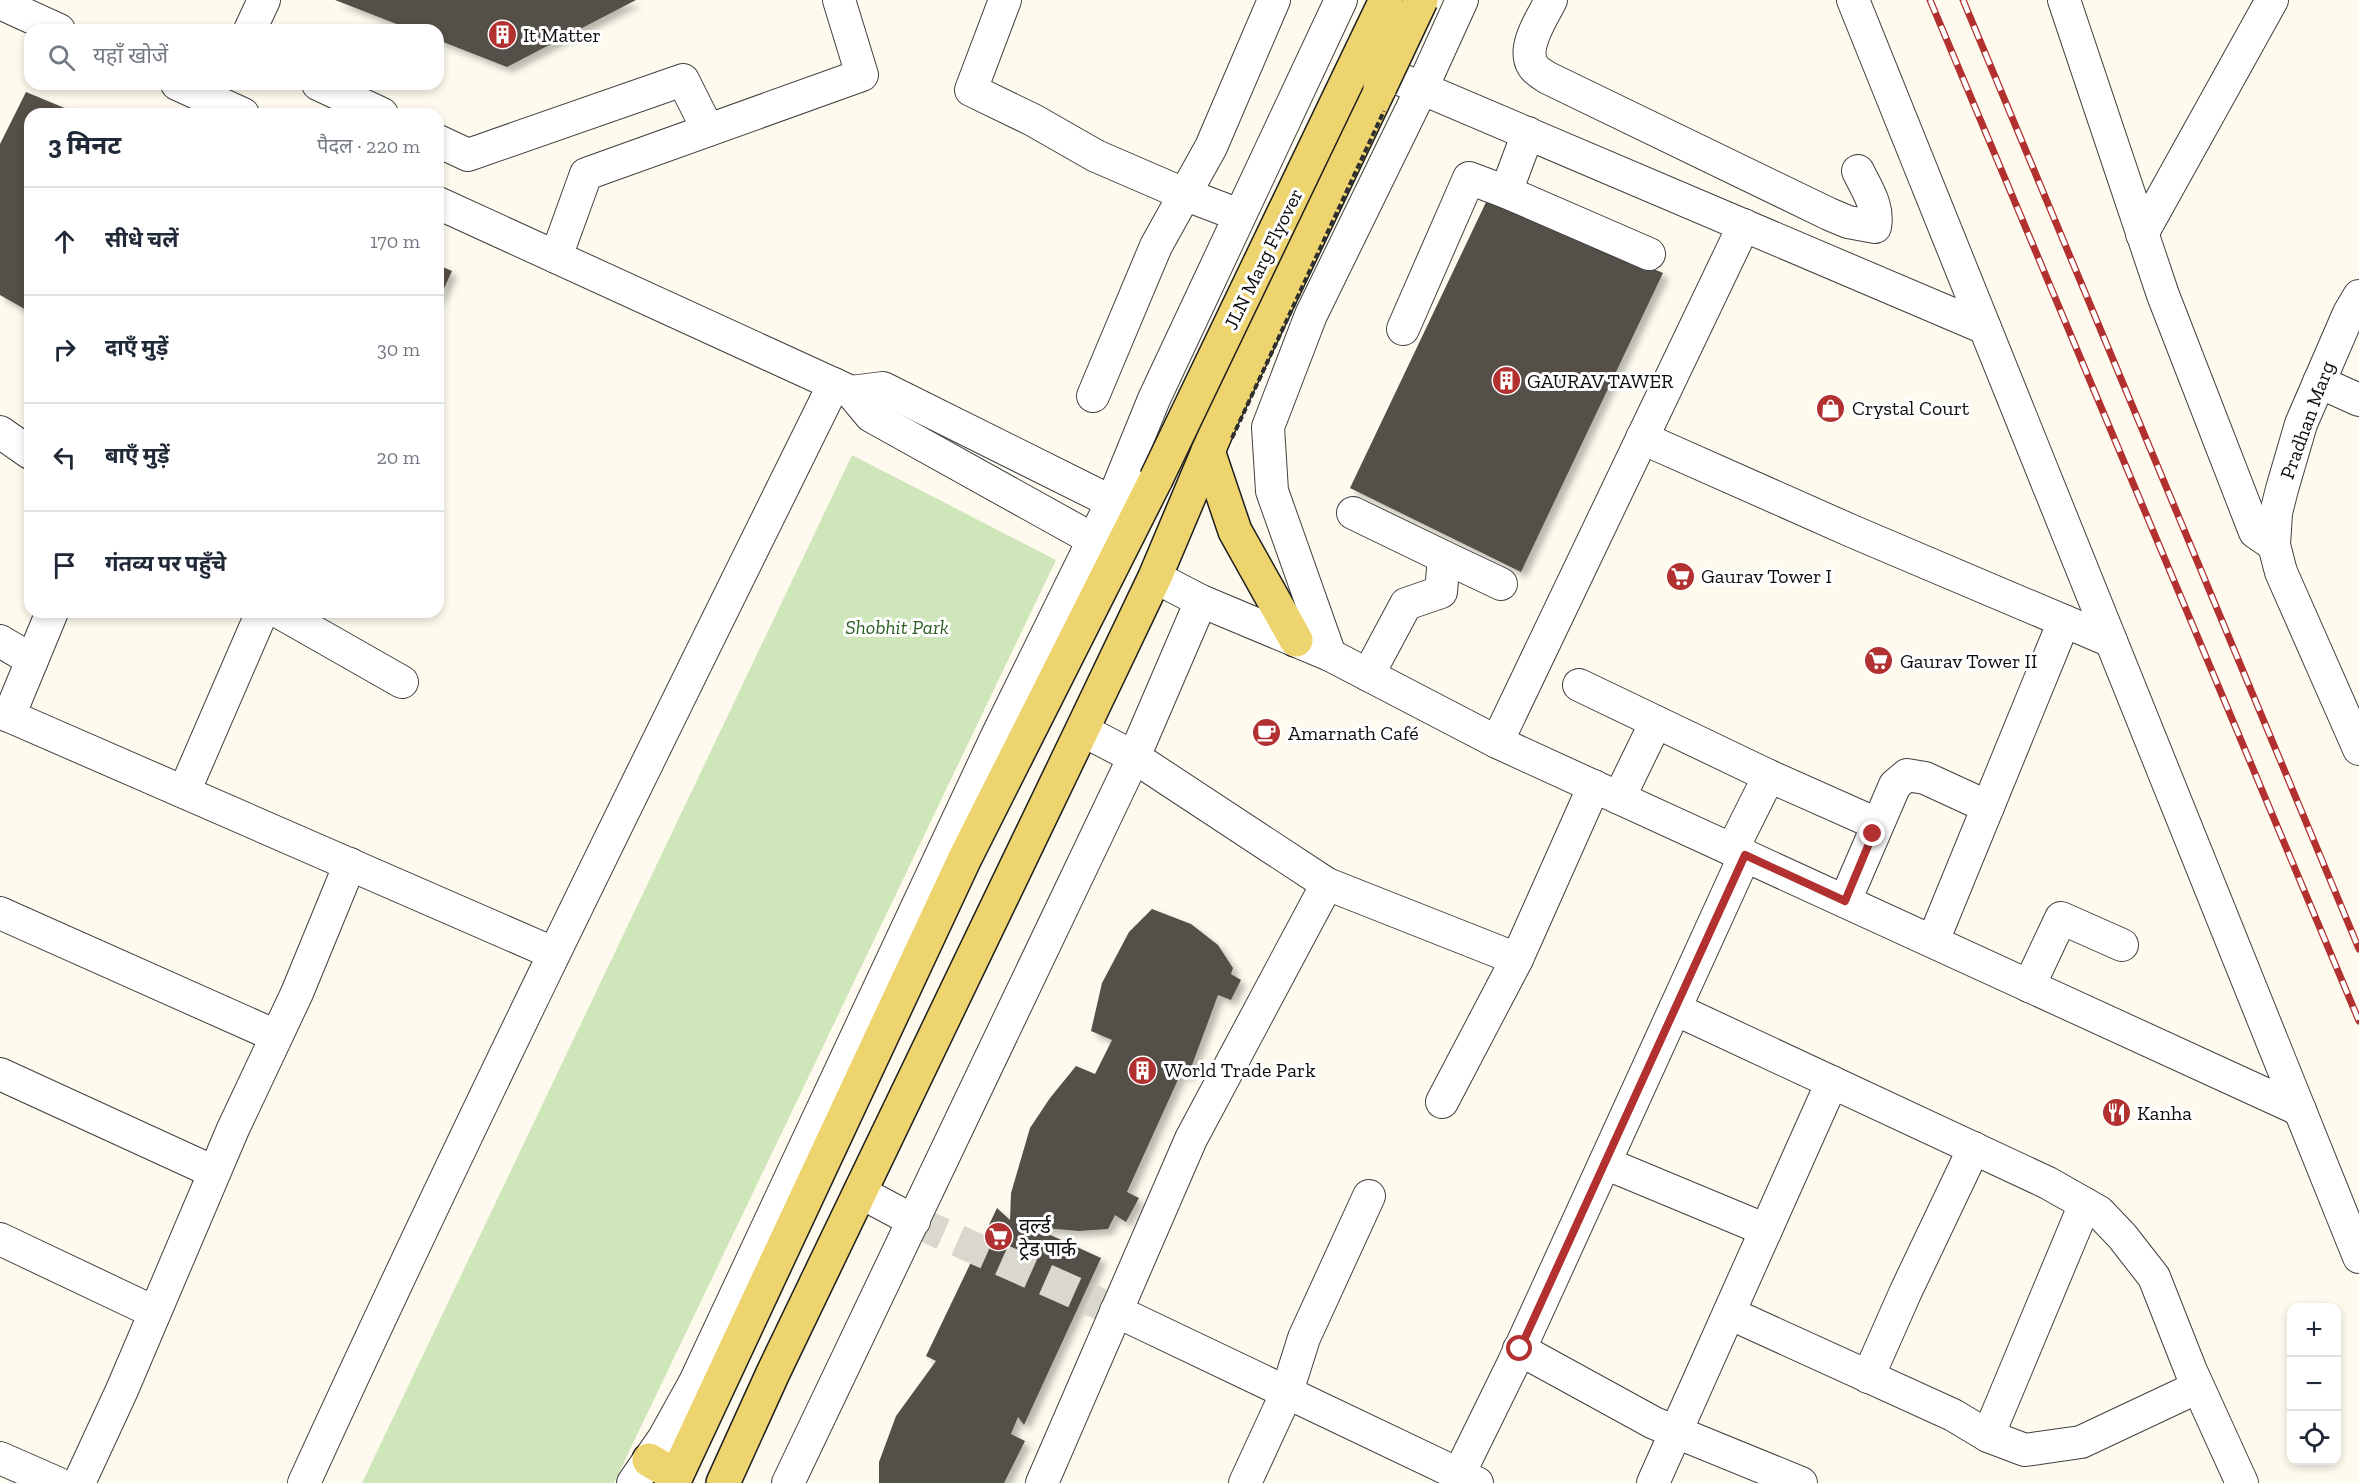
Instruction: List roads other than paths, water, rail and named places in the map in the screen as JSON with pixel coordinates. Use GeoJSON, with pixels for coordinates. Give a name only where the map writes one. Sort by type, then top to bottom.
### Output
{"type":"FeatureCollection","features":[{"type":"Feature","properties":{"kind":"main road","name":"JLN Marg Flyover"},"geometry":{"type":"LineString","coordinates":[[658,1476],[965,858],[1106,547],[1125,509],[1156,479],[1386,0]]}},
{"type":"Feature","properties":{"kind":"main road","name":"JLN Marg Flyover"},"geometry":{"type":"LineString","coordinates":[[723,1483],[773,1373],[1155,577],[1421,0]]}},
{"type":"Feature","properties":{"kind":"main road"},"geometry":{"type":"LineString","coordinates":[[1221,435],[1234,531],[1296,640]]}},
{"type":"Feature","properties":{"kind":"street"},"geometry":{"type":"LineString","coordinates":[[253,24],[264,0]]}},
{"type":"Feature","properties":{"kind":"street"},"geometry":{"type":"LineString","coordinates":[[556,257],[586,174],[862,75],[839,0]]}},
{"type":"Feature","properties":{"kind":"street"},"geometry":{"type":"LineString","coordinates":[[1005,0],[971,90],[1033,120],[1096,156],[1239,215]]}},
{"type":"Feature","properties":{"kind":"street"},"geometry":{"type":"LineString","coordinates":[[1093,396],[1156,246],[1211,147],[1274,0]]}},
{"type":"Feature","properties":{"kind":"street"},"geometry":{"type":"LineString","coordinates":[[842,388],[884,388],[1125,509],[1154,399],[1341,0]]}},
{"type":"Feature","properties":{"kind":"street"},"geometry":{"type":"LineString","coordinates":[[1330,655],[1272,491],[1268,428],[1311,315],[1422,88],[1461,0]]}},
{"type":"Feature","properties":{"kind":"street"},"geometry":{"type":"LineString","coordinates":[[1551,0],[1530,46],[1529,55],[1534,67],[1548,78],[1829,214],[1848,222],[1875,227],[1877,216],[1875,205],[1858,171]]}},
{"type":"Feature","properties":{"kind":"street"},"geometry":{"type":"LineString","coordinates":[[1853,0],[2359,1257]]}},
{"type":"Feature","properties":{"kind":"street"},"geometry":{"type":"LineString","coordinates":[[2142,234],[2272,0]]}},
{"type":"Feature","properties":{"kind":"street"},"geometry":{"type":"LineString","coordinates":[[2065,1],[2163,295],[2255,532],[2274,545]]}},
{"type":"Feature","properties":{"kind":"street"},"geometry":{"type":"LineString","coordinates":[[0,3],[46,24]]}},
{"type":"Feature","properties":{"kind":"street"},"geometry":{"type":"LineString","coordinates":[[1320,45],[1985,328]]}},
{"type":"Feature","properties":{"kind":"street"},"geometry":{"type":"LineString","coordinates":[[444,144],[468,155],[683,81],[708,130]]}},
{"type":"Feature","properties":{"kind":"street"},"geometry":{"type":"LineString","coordinates":[[190,90],[230,108]]}},
{"type":"Feature","properties":{"kind":"street"},"geometry":{"type":"LineString","coordinates":[[331,90],[369,108]]}},
{"type":"Feature","properties":{"kind":"street"},"geometry":{"type":"LineString","coordinates":[[1506,192],[1528,133]]}},
{"type":"Feature","properties":{"kind":"street"},"geometry":{"type":"LineString","coordinates":[[1403,329],[1469,178],[1649,254]]}},
{"type":"Feature","properties":{"kind":"street"},"geometry":{"type":"LineString","coordinates":[[444,206],[842,388],[871,416],[1106,547]]}},
{"type":"Feature","properties":{"kind":"street"},"geometry":{"type":"LineString","coordinates":[[1497,742],[1744,225]]}},
{"type":"Feature","properties":{"kind":"street","name":"Pradhan Marg"},"geometry":{"type":"LineString","coordinates":[[2359,296],[2349,313],[2301,424],[2276,513],[2274,545],[2281,572],[2359,749]]}},
{"type":"Feature","properties":{"kind":"street"},"geometry":{"type":"LineString","coordinates":[[2319,382],[2359,400]]}},
{"type":"Feature","properties":{"kind":"street"},"geometry":{"type":"LineString","coordinates":[[304,1483],[408,1255],[553,953],[842,388]]}},
{"type":"Feature","properties":{"kind":"street"},"geometry":{"type":"LineString","coordinates":[[0,432],[24,449]]}},
{"type":"Feature","properties":{"kind":"street"},"geometry":{"type":"LineString","coordinates":[[1642,438],[1854,532],[2111,641]]}},
{"type":"Feature","properties":{"kind":"street"},"geometry":{"type":"LineString","coordinates":[[1353,513],[1501,584]]}},
{"type":"Feature","properties":{"kind":"street"},"geometry":{"type":"LineString","coordinates":[[1368,675],[1406,604],[1441,592],[1444,557]]}},
{"type":"Feature","properties":{"kind":"street"},"geometry":{"type":"LineString","coordinates":[[1155,577],[1202,601],[1330,655],[1497,742],[2300,1110]]}},
{"type":"Feature","properties":{"kind":"street"},"geometry":{"type":"LineString","coordinates":[[788,1483],[1134,757],[1202,601]]}},
{"type":"Feature","properties":{"kind":"street"},"geometry":{"type":"LineString","coordinates":[[50,618],[32,660],[4,714],[553,953]]}},
{"type":"Feature","properties":{"kind":"street"},"geometry":{"type":"LineString","coordinates":[[184,792],[259,618]]}},
{"type":"Feature","properties":{"kind":"street"},"geometry":{"type":"LineString","coordinates":[[290,618],[402,682]]}},
{"type":"Feature","properties":{"kind":"street"},"geometry":{"type":"LineString","coordinates":[[1932,942],[2064,621]]}},
{"type":"Feature","properties":{"kind":"street"},"geometry":{"type":"LineString","coordinates":[[0,641],[32,660]]}},
{"type":"Feature","properties":{"kind":"street"},"geometry":{"type":"LineString","coordinates":[[1579,685],[1769,776],[1877,824]]}},
{"type":"Feature","properties":{"kind":"street"},"geometry":{"type":"LineString","coordinates":[[1442,1102],[1516,959],[1607,792],[1656,722]]}},
{"type":"Feature","properties":{"kind":"street"},"geometry":{"type":"LineString","coordinates":[[1082,730],[1134,757],[1327,884],[1516,959]]}},
{"type":"Feature","properties":{"kind":"street"},"geometry":{"type":"LineString","coordinates":[[1845,901],[1895,785],[1907,775],[1925,778],[1988,807]]}},
{"type":"Feature","properties":{"kind":"street"},"geometry":{"type":"LineString","coordinates":[[1116,1311],[1468,1479],[1520,1349],[1675,1009],[1769,776]]}},
{"type":"Feature","properties":{"kind":"street"},"geometry":{"type":"LineString","coordinates":[[79,1483],[122,1390],[214,1172],[297,993],[350,864]]}},
{"type":"Feature","properties":{"kind":"street"},"geometry":{"type":"LineString","coordinates":[[1042,1483],[1191,1139],[1327,884]]}},
{"type":"Feature","properties":{"kind":"street"},"geometry":{"type":"LineString","coordinates":[[0,913],[276,1036]]}},
{"type":"Feature","properties":{"kind":"street"},"geometry":{"type":"LineString","coordinates":[[2029,986],[2061,918],[2122,945]]}},
{"type":"Feature","properties":{"kind":"street"},"geometry":{"type":"LineString","coordinates":[[1675,1009],[2048,1183],[2099,1212],[2122,1236],[2154,1277],[2198,1387],[2242,1483]]}},
{"type":"Feature","properties":{"kind":"street"},"geometry":{"type":"LineString","coordinates":[[0,1074],[214,1172]]}},
{"type":"Feature","properties":{"kind":"street"},"geometry":{"type":"LineString","coordinates":[[1653,1483],[1832,1082]]}},
{"type":"Feature","properties":{"kind":"street"},"geometry":{"type":"LineString","coordinates":[[1868,1377],[1974,1148]]}},
{"type":"Feature","properties":{"kind":"street"},"geometry":{"type":"LineString","coordinates":[[1605,1163],[1766,1230]]}},
{"type":"Feature","properties":{"kind":"street"},"geometry":{"type":"LineString","coordinates":[[860,1192],[914,1221]]}},
{"type":"Feature","properties":{"kind":"street"},"geometry":{"type":"LineString","coordinates":[[1245,1483],[1287,1392],[1304,1338],[1369,1196]]}},
{"type":"Feature","properties":{"kind":"street"},"geometry":{"type":"LineString","coordinates":[[1988,1436],[2085,1204]]}},
{"type":"Feature","properties":{"kind":"street"},"geometry":{"type":"LineString","coordinates":[[0,1239],[154,1312]]}},
{"type":"Feature","properties":{"kind":"street"},"geometry":{"type":"LineString","coordinates":[[1729,1313],[1953,1415],[1988,1436],[2025,1450],[2081,1442],[2198,1387]]}},
{"type":"Feature","properties":{"kind":"street"},"geometry":{"type":"LineString","coordinates":[[1520,1349],[1654,1423],[1801,1483]]}},
{"type":"Feature","properties":{"kind":"street"},"geometry":{"type":"LineString","coordinates":[[0,1458],[57,1483]]}},
{"type":"Feature","properties":{"kind":"tunnel"},"geometry":{"type":"LineString","coordinates":[[914,1221],[1116,1311]]}},
{"type":"Feature","properties":{"kind":"railway"},"geometry":{"type":"LineString","coordinates":[[1930,0],[2359,1021]]}},
{"type":"Feature","properties":{"kind":"railway"},"geometry":{"type":"LineString","coordinates":[[1963,0],[2359,949]]}},
{"type":"Feature","properties":{"kind":"place","name":"It Matter"},"geometry":{"type":"Point","coordinates":[502,35]}},
{"type":"Feature","properties":{"kind":"place","name":"GAURAV TAWER"},"geometry":{"type":"Point","coordinates":[1506,381]}},
{"type":"Feature","properties":{"kind":"place","name":"Crystal Court"},"geometry":{"type":"Point","coordinates":[1831,408]}},
{"type":"Feature","properties":{"kind":"place","name":"Gaurav Tower I"},"geometry":{"type":"Point","coordinates":[1680,576]}},
{"type":"Feature","properties":{"kind":"place","name":"Gaurav Tower II"},"geometry":{"type":"Point","coordinates":[1879,661]}},
{"type":"Feature","properties":{"kind":"place","name":"Amarnath Café"},"geometry":{"type":"Point","coordinates":[1267,733]}},
{"type":"Feature","properties":{"kind":"place","name":"World Trade Park"},"geometry":{"type":"Point","coordinates":[1143,1070]}},
{"type":"Feature","properties":{"kind":"place","name":"Kanha"},"geometry":{"type":"Point","coordinates":[2116,1113]}},
{"type":"Feature","properties":{"kind":"place","name":"वर्ल्ड ट्रेड पार्क"},"geometry":{"type":"Point","coordinates":[998,1237]}},
{"type":"Feature","properties":{"kind":"park label","name":"Shobhit Park"},"geometry":{"type":"Point","coordinates":[897,627]}}]}
